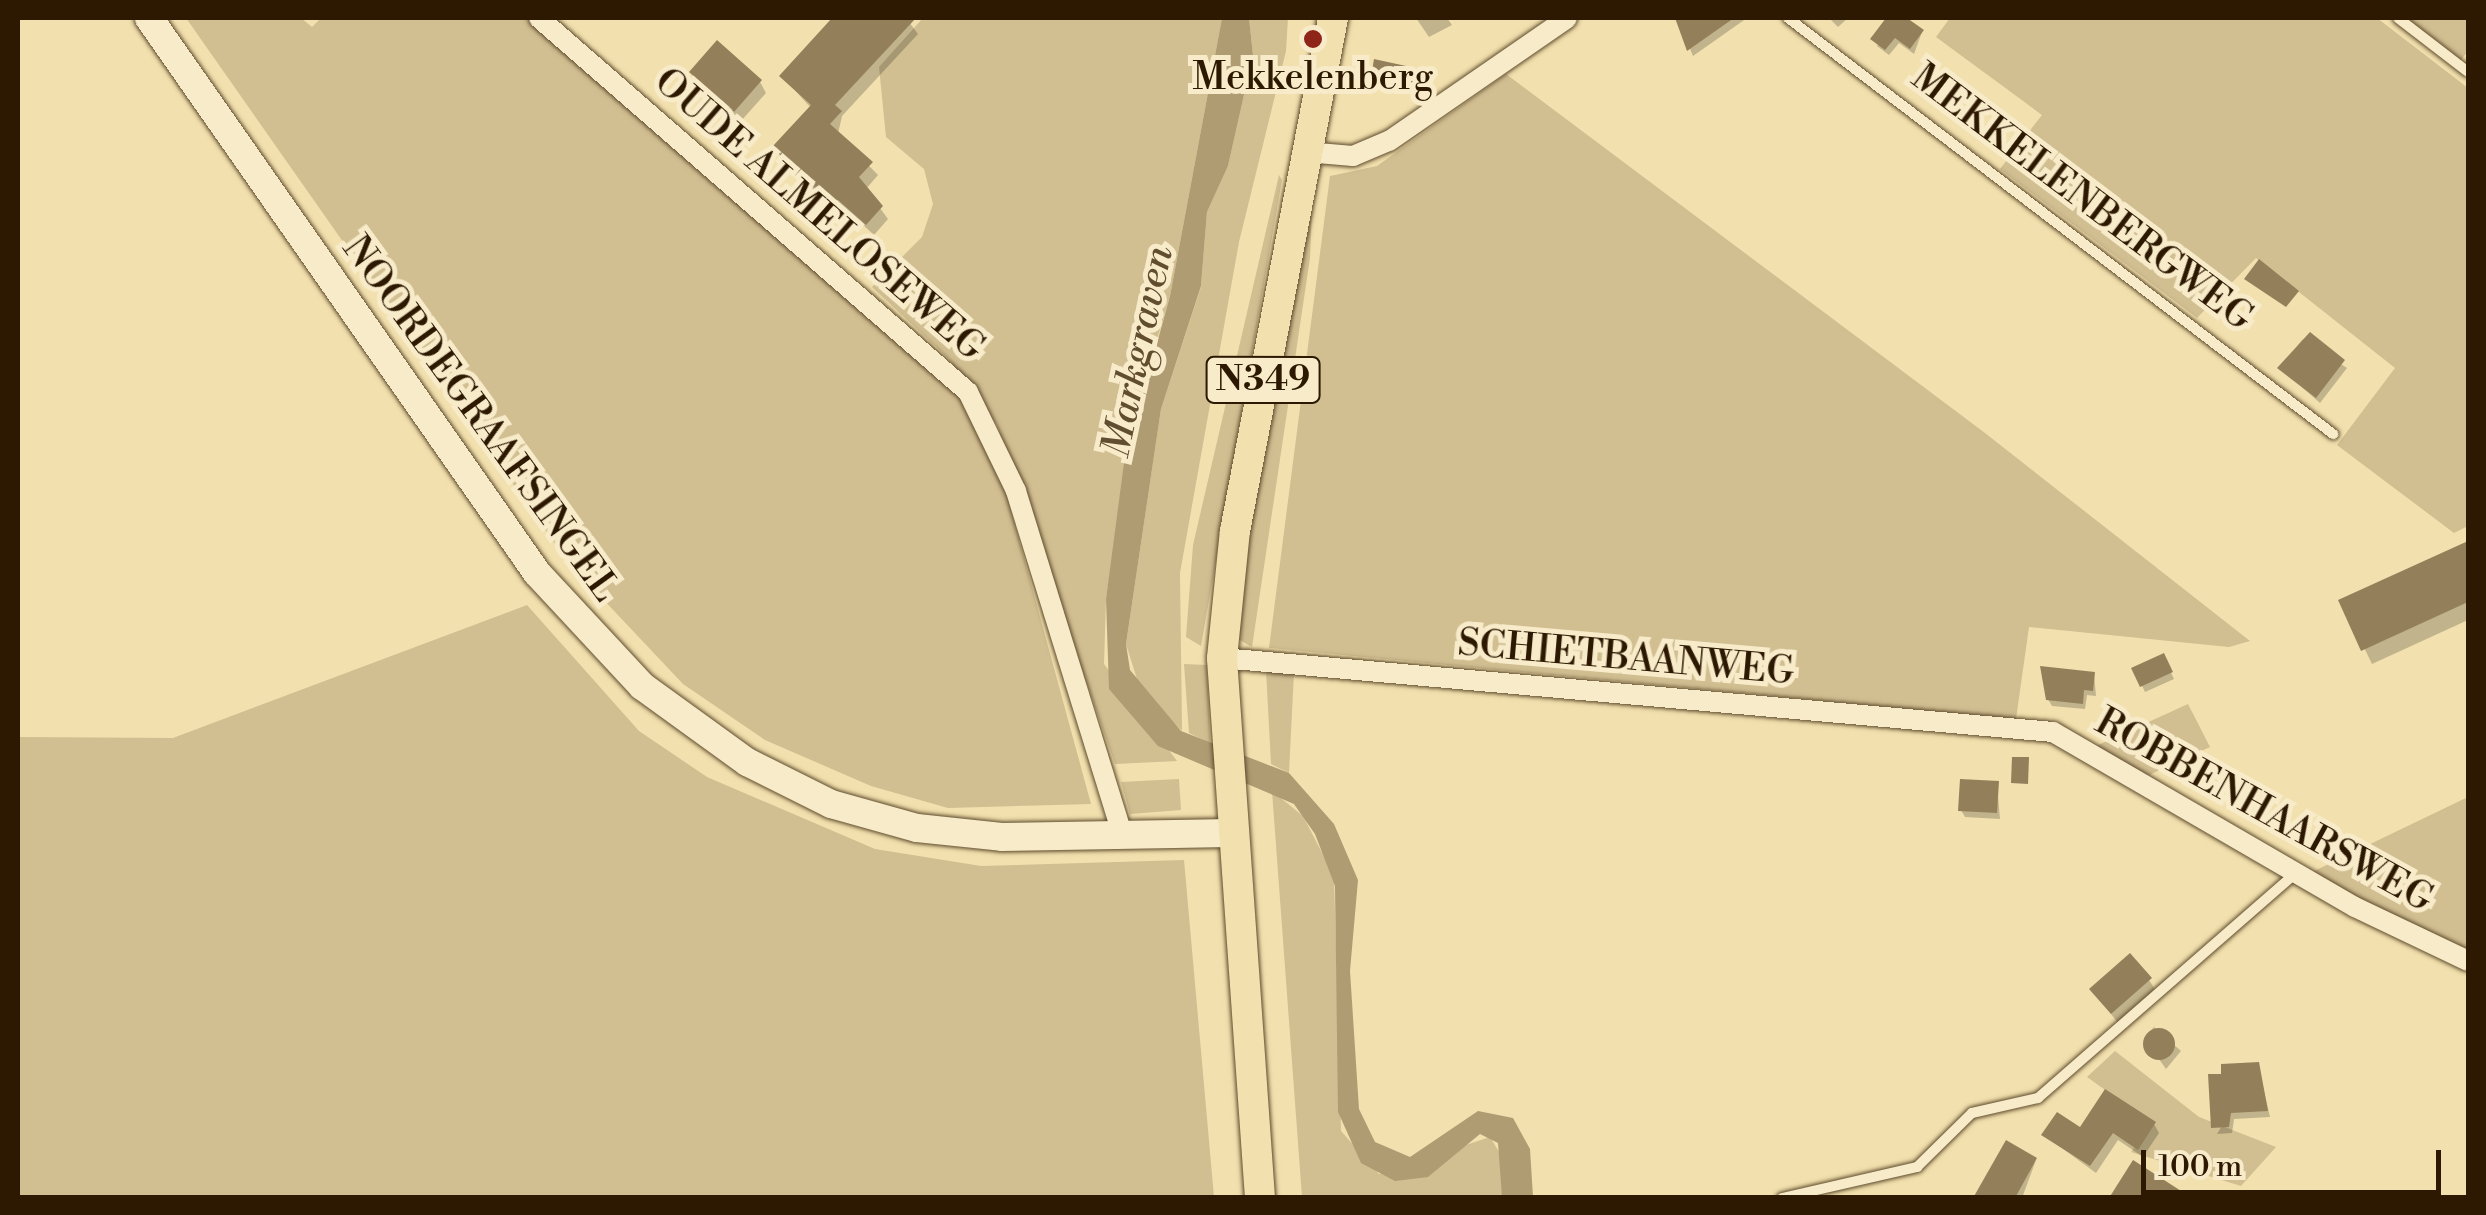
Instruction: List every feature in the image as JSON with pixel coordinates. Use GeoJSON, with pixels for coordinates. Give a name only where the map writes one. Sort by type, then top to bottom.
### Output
{"type":"FeatureCollection","features":[{"type":"Feature","properties":{"kind":"main road","name":"NOORDEGRAAFSINGEL"},"geometry":{"type":"LineString","coordinates":[[148,18],[537,573],[642,686],[747,762],[831,804],[934,830],[1123,836],[1231,833]]}},
{"type":"Feature","properties":{"kind":"main road","name":"N349"},"geometry":{"type":"LineString","coordinates":[[1260,1198],[1231,833],[1222,658],[1235,531],[1333,18]]}},
{"type":"Feature","properties":{"kind":"street","name":"OUDE ALMELOSEWEG"},"geometry":{"type":"LineString","coordinates":[[538,18],[968,392],[1016,491],[1123,836]]}},
{"type":"Feature","properties":{"kind":"street"},"geometry":{"type":"LineString","coordinates":[[1306,152],[1353,156],[1389,141],[1567,18]]}},
{"type":"Feature","properties":{"kind":"street","name":"SCHIETBAANWEG"},"geometry":{"type":"LineString","coordinates":[[1222,658],[2024,728]]}},
{"type":"Feature","properties":{"kind":"street","name":"ROBBENHAARSWEG"},"geometry":{"type":"LineString","coordinates":[[2024,728],[2052,732],[2297,872],[2468,961]]}},
{"type":"Feature","properties":{"kind":"lane","name":"MEKKELENBERGWEG"},"geometry":{"type":"LineString","coordinates":[[1788,18],[2333,434]]}},
{"type":"Feature","properties":{"kind":"lane"},"geometry":{"type":"LineString","coordinates":[[2398,18],[2468,72]]}},
{"type":"Feature","properties":{"kind":"lane"},"geometry":{"type":"LineString","coordinates":[[1782,1198],[1917,1167],[1972,1112],[2038,1098],[2297,872]]}},
{"type":"Feature","properties":{"kind":"shaded area"},"geometry":{"type":"Polygon","coordinates":[[[186,18],[301,18],[312,27],[321,18],[539,18],[958,393],[1006,492],[1091,804],[948,808],[871,786],[765,740],[683,684],[567,561],[186,18]]]}},
{"type":"Feature","properties":{"kind":"shaded area"},"geometry":{"type":"Polygon","coordinates":[[[923,18],[1222,18],[1170,296],[1131,427],[1106,599],[1104,664],[1177,761],[1115,764],[997,425],[948,358],[872,287],[922,237],[933,204],[924,169],[886,137],[879,67],[923,18]]]}},
{"type":"Feature","properties":{"kind":"shaded area"},"geometry":{"type":"Polygon","coordinates":[[[1222,18],[1249,18],[1253,55],[1228,166],[1207,212],[1201,286],[1161,409],[1126,644],[1130,670],[1181,731],[1289,773],[1334,824],[1358,880],[1350,971],[1359,1109],[1375,1142],[1410,1157],[1478,1111],[1513,1118],[1530,1149],[1533,1197],[1502,1197],[1498,1143],[1480,1134],[1428,1177],[1395,1181],[1361,1163],[1338,1112],[1335,886],[1315,834],[1294,804],[1158,746],[1109,689],[1106,599],[1124,463],[1170,296],[1222,18]]]}},
{"type":"Feature","properties":{"kind":"shaded area"},"geometry":{"type":"Polygon","coordinates":[[[1249,18],[1288,18],[1286,51],[1239,242],[1180,573],[1182,731],[1141,692],[1126,644],[1161,409],[1201,287],[1207,212],[1228,166],[1253,55],[1249,18]]]}},
{"type":"Feature","properties":{"kind":"shaded area"},"geometry":{"type":"Polygon","coordinates":[[[1950,18],[2377,18],[2468,88],[2468,526],[2454,533],[2337,445],[2395,368],[2256,258],[2197,318],[2000,169],[2042,115],[1936,37],[1950,18]]]}},
{"type":"Feature","properties":{"kind":"shaded area"},"geometry":{"type":"Polygon","coordinates":[[[2403,18],[2468,18],[2468,51],[2460,61],[2403,18]]]}},
{"type":"Feature","properties":{"kind":"shaded area"},"geometry":{"type":"Polygon","coordinates":[[[1506,74],[1985,433],[2250,641],[2229,647],[2029,627],[2016,719],[1269,648],[1330,176],[1377,166],[1506,74]]]}},
{"type":"Feature","properties":{"kind":"shaded area"},"geometry":{"type":"Polygon","coordinates":[[[1279,175],[1282,180],[1201,646],[1186,637],[1193,545],[1279,175]]]}},
{"type":"Feature","properties":{"kind":"shaded area"},"geometry":{"type":"Polygon","coordinates":[[[1313,184],[1310,258],[1252,647],[1238,639],[1247,536],[1313,184]]]}},
{"type":"Feature","properties":{"kind":"shaded area"},"geometry":{"type":"Polygon","coordinates":[[[527,605],[639,731],[707,777],[875,849],[981,866],[1184,860],[1214,1197],[18,1197],[18,737],[173,738],[527,605]]]}},
{"type":"Feature","properties":{"kind":"shaded area"},"geometry":{"type":"Polygon","coordinates":[[[1184,664],[1207,665],[1210,743],[1189,733],[1184,664]]]}},
{"type":"Feature","properties":{"kind":"shaded area"},"geometry":{"type":"Polygon","coordinates":[[[1266,670],[1294,672],[1289,773],[1271,764],[1266,670]]]}},
{"type":"Feature","properties":{"kind":"shaded area"},"geometry":{"type":"Polygon","coordinates":[[[2188,704],[2210,747],[2147,776],[2096,746],[2188,704]]]}},
{"type":"Feature","properties":{"kind":"shaded area"},"geometry":{"type":"Polygon","coordinates":[[[1179,779],[1181,810],[1130,814],[1121,782],[1179,779]]]}},
{"type":"Feature","properties":{"kind":"shaded area"},"geometry":{"type":"Polygon","coordinates":[[[1272,791],[1303,816],[1334,876],[1341,1131],[1379,1174],[1490,1137],[1502,1157],[1502,1197],[1302,1197],[1272,791]]]}},
{"type":"Feature","properties":{"kind":"shaded area"},"geometry":{"type":"Polygon","coordinates":[[[2468,797],[2468,957],[2310,873],[2468,797]]]}},
{"type":"Feature","properties":{"kind":"shaded area"},"geometry":{"type":"Polygon","coordinates":[[[2115,1051],[2199,1117],[2276,1147],[2241,1186],[2131,1152],[2145,1134],[2126,1105],[2087,1077],[2115,1051]]]}},
{"type":"Feature","properties":{"kind":"building"},"geometry":{"type":"Polygon","coordinates":[[[832,18],[916,18],[835,105],[842,111],[830,124],[873,162],[859,177],[883,206],[866,225],[838,200],[818,207],[821,196],[772,147],[811,105],[779,76],[832,18]]]}},
{"type":"Feature","properties":{"kind":"building"},"geometry":{"type":"Polygon","coordinates":[[[1675,18],[1734,18],[1687,51],[1675,18]]]}},
{"type":"Feature","properties":{"kind":"building"},"geometry":{"type":"Polygon","coordinates":[[[1886,18],[1907,18],[1924,30],[1910,49],[1895,38],[1885,50],[1870,39],[1886,18]]]}},
{"type":"Feature","properties":{"kind":"building"},"geometry":{"type":"Polygon","coordinates":[[[717,40],[762,80],[734,112],[689,72],[717,40]]]}},
{"type":"Feature","properties":{"kind":"building"},"geometry":{"type":"Polygon","coordinates":[[[1374,59],[1429,71],[1426,88],[1370,83],[1374,59]]]}},
{"type":"Feature","properties":{"kind":"building"},"geometry":{"type":"Polygon","coordinates":[[[2259,259],[2299,291],[2286,307],[2244,279],[2259,259]]]}},
{"type":"Feature","properties":{"kind":"building"},"geometry":{"type":"Polygon","coordinates":[[[2310,332],[2345,360],[2316,398],[2277,368],[2310,332]]]}},
{"type":"Feature","properties":{"kind":"building"},"geometry":{"type":"Polygon","coordinates":[[[2468,541],[2468,602],[2361,651],[2338,600],[2468,541]]]}},
{"type":"Feature","properties":{"kind":"building"},"geometry":{"type":"Polygon","coordinates":[[[2164,653],[2173,672],[2140,687],[2131,668],[2164,653]]]}},
{"type":"Feature","properties":{"kind":"building"},"geometry":{"type":"Polygon","coordinates":[[[2040,666],[2095,672],[2093,691],[2084,690],[2083,704],[2046,700],[2040,666]]]}},
{"type":"Feature","properties":{"kind":"building"},"geometry":{"type":"Polygon","coordinates":[[[2012,757],[2029,757],[2028,784],[2011,783],[2012,757]]]}},
{"type":"Feature","properties":{"kind":"building"},"geometry":{"type":"Polygon","coordinates":[[[1960,779],[1999,781],[1997,813],[1958,811],[1960,779]]]}},
{"type":"Feature","properties":{"kind":"building"},"geometry":{"type":"Polygon","coordinates":[[[2130,953],[2152,978],[2111,1014],[2089,989],[2130,953]]]}},
{"type":"Feature","properties":{"kind":"building"},"geometry":{"type":"Polygon","coordinates":[[[2159,1028],[2171,1032],[2175,1044],[2171,1056],[2159,1060],[2147,1056],[2143,1044],[2147,1032],[2159,1028]]]}},
{"type":"Feature","properties":{"kind":"building"},"geometry":{"type":"Polygon","coordinates":[[[2259,1062],[2268,1111],[2231,1113],[2229,1127],[2211,1128],[2208,1074],[2221,1074],[2221,1064],[2259,1062]]]}},
{"type":"Feature","properties":{"kind":"building"},"geometry":{"type":"Polygon","coordinates":[[[2105,1089],[2156,1122],[2138,1150],[2113,1133],[2090,1166],[2041,1135],[2057,1112],[2080,1127],[2105,1089]]]}},
{"type":"Feature","properties":{"kind":"building"},"geometry":{"type":"Polygon","coordinates":[[[2006,1140],[2037,1158],[2015,1198],[1973,1198],[2006,1140]]]}},
{"type":"Feature","properties":{"kind":"building"},"geometry":{"type":"Polygon","coordinates":[[[2133,1160],[2192,1198],[2109,1198],[2133,1160]]]}},
{"type":"Feature","properties":{"kind":"place","name":"Mekkelenberg"},"geometry":{"type":"Point","coordinates":[1313,39]}},
{"type":"Feature","properties":{"kind":"water label","name":"Markgraven"},"geometry":{"type":"Point","coordinates":[1138,352]}}]}
